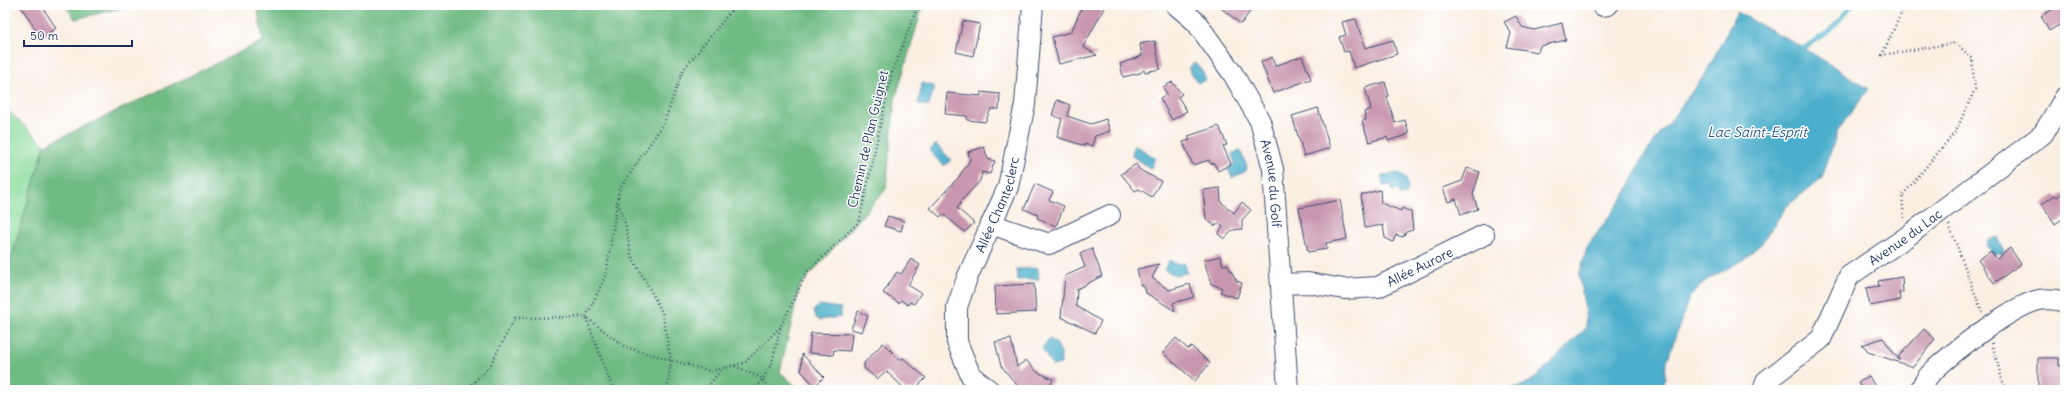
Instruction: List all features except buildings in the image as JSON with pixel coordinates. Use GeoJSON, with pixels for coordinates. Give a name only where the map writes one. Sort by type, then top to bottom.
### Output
{"type":"FeatureCollection","features":[{"type":"Feature","properties":{"kind":"street","name":"Allée Chanteclerc"},"geometry":{"type":"LineString","coordinates":[[989,390],[972,376],[956,342],[957,307],[1008,187],[1025,104],[1033,5]]}},
{"type":"Feature","properties":{"kind":"street","name":"Avenue du Golf"},"geometry":{"type":"LineString","coordinates":[[1176,5],[1196,22],[1233,74],[1260,121],[1273,169],[1288,390]]}},
{"type":"Feature","properties":{"kind":"street","name":"Avenue du Lac"},"geometry":{"type":"LineString","coordinates":[[1763,390],[1766,381],[1822,339],[1849,276],[1905,238],[2043,134],[2065,97]]}},
{"type":"Feature","properties":{"kind":"street"},"geometry":{"type":"LineString","coordinates":[[992,224],[1049,244],[1110,216]]}},
{"type":"Feature","properties":{"kind":"street","name":"Allée Aurore"},"geometry":{"type":"LineString","coordinates":[[1281,284],[1308,283],[1344,289],[1378,287],[1484,235]]}},
{"type":"Feature","properties":{"kind":"street"},"geometry":{"type":"LineString","coordinates":[[1920,390],[1930,373],[1955,352],[2021,306],[2036,300],[2045,299],[2065,302]]}},
{"type":"Feature","properties":{"kind":"path"},"geometry":{"type":"LineString","coordinates":[[613,390],[586,317],[606,275],[619,190],[664,123],[683,70],[736,5]]}},
{"type":"Feature","properties":{"kind":"path","name":"Chemin de Plan Guignet"},"geometry":{"type":"LineString","coordinates":[[753,390],[763,379],[772,362],[781,326],[807,272],[860,222],[892,73],[918,5]]}},
{"type":"Feature","properties":{"kind":"path"},"geometry":{"type":"LineString","coordinates":[[1905,5],[1882,55],[1956,43],[1972,59],[1975,89],[1956,131],[1902,196],[1905,238]]}},
{"type":"Feature","properties":{"kind":"path"},"geometry":{"type":"LineString","coordinates":[[617,202],[625,223],[631,255],[662,312],[671,360],[668,390]]}},
{"type":"Feature","properties":{"kind":"path"},"geometry":{"type":"LineString","coordinates":[[1938,212],[1948,224],[1982,313]]}},
{"type":"Feature","properties":{"kind":"path"},"geometry":{"type":"LineString","coordinates":[[466,390],[490,366],[515,318],[586,317],[625,347],[710,371],[745,364],[781,326]]}},
{"type":"Feature","properties":{"kind":"path"},"geometry":{"type":"LineString","coordinates":[[1992,342],[2003,383],[2008,390]]}},
{"type":"Feature","properties":{"kind":"path"},"geometry":{"type":"LineString","coordinates":[[734,366],[763,379],[769,390]]}},
{"type":"Feature","properties":{"kind":"path"},"geometry":{"type":"LineString","coordinates":[[705,390],[723,368]]}},
{"type":"Feature","properties":{"kind":"green space"},"geometry":{"type":"Polygon","coordinates":[[[65,5],[134,5],[75,19],[65,5]]]}},
{"type":"Feature","properties":{"kind":"green space"},"geometry":{"type":"Polygon","coordinates":[[[257,5],[923,5],[895,100],[886,189],[800,286],[780,372],[800,390],[5,390],[5,279],[45,145],[263,41],[257,5]]]}},
{"type":"Feature","properties":{"kind":"green space"},"geometry":{"type":"Polygon","coordinates":[[[5,108],[45,145],[5,279],[5,108]]]}},
{"type":"Feature","properties":{"kind":"water","name":"Lac Saint-Esprit"},"geometry":{"type":"Polygon","coordinates":[[[1737,12],[1804,48],[1869,89],[1838,130],[1822,178],[1786,207],[1762,243],[1743,260],[1705,281],[1689,298],[1666,364],[1664,387],[1662,390],[1504,390],[1524,385],[1535,378],[1586,328],[1585,310],[1579,276],[1587,247],[1626,193],[1643,157],[1706,73],[1737,12]]]}},
{"type":"Feature","properties":{"kind":"water"},"geometry":{"type":"Polygon","coordinates":[[[1194,62],[1203,72],[1206,80],[1198,83],[1188,68],[1194,62]]]}},
{"type":"Feature","properties":{"kind":"water"},"geometry":{"type":"Polygon","coordinates":[[[922,83],[934,86],[935,90],[932,94],[929,106],[918,104],[922,83]]]}},
{"type":"Feature","properties":{"kind":"water"},"geometry":{"type":"Polygon","coordinates":[[[936,144],[951,160],[944,166],[929,151],[936,144]]]}},
{"type":"Feature","properties":{"kind":"water"},"geometry":{"type":"Polygon","coordinates":[[[1134,144],[1155,158],[1151,169],[1132,156],[1134,144]]]}},
{"type":"Feature","properties":{"kind":"water"},"geometry":{"type":"Polygon","coordinates":[[[1240,150],[1247,166],[1246,171],[1232,178],[1228,169],[1235,163],[1231,154],[1240,150]]]}},
{"type":"Feature","properties":{"kind":"water"},"geometry":{"type":"Polygon","coordinates":[[[1399,173],[1406,179],[1408,191],[1405,195],[1400,195],[1398,189],[1393,191],[1391,189],[1392,185],[1383,186],[1382,175],[1399,173]]]}},
{"type":"Feature","properties":{"kind":"water"},"geometry":{"type":"Polygon","coordinates":[[[1997,237],[2004,252],[2000,254],[1999,252],[1995,256],[1986,245],[1988,240],[1997,237]]]}},
{"type":"Feature","properties":{"kind":"water"},"geometry":{"type":"Polygon","coordinates":[[[1169,260],[1177,264],[1185,263],[1187,273],[1175,275],[1164,270],[1169,260]]]}},
{"type":"Feature","properties":{"kind":"water"},"geometry":{"type":"Polygon","coordinates":[[[1038,268],[1039,279],[1017,280],[1016,269],[1038,268]]]}},
{"type":"Feature","properties":{"kind":"water"},"geometry":{"type":"Polygon","coordinates":[[[819,305],[841,308],[841,317],[820,320],[816,318],[814,310],[819,305]]]}},
{"type":"Feature","properties":{"kind":"water"},"geometry":{"type":"Polygon","coordinates":[[[1050,339],[1056,343],[1061,353],[1061,364],[1052,366],[1043,350],[1043,346],[1050,339]]]}},
{"type":"Feature","properties":{"kind":"waterway"},"geometry":{"type":"LineString","coordinates":[[1801,52],[1804,48],[1830,31],[1852,5]]}}]}
